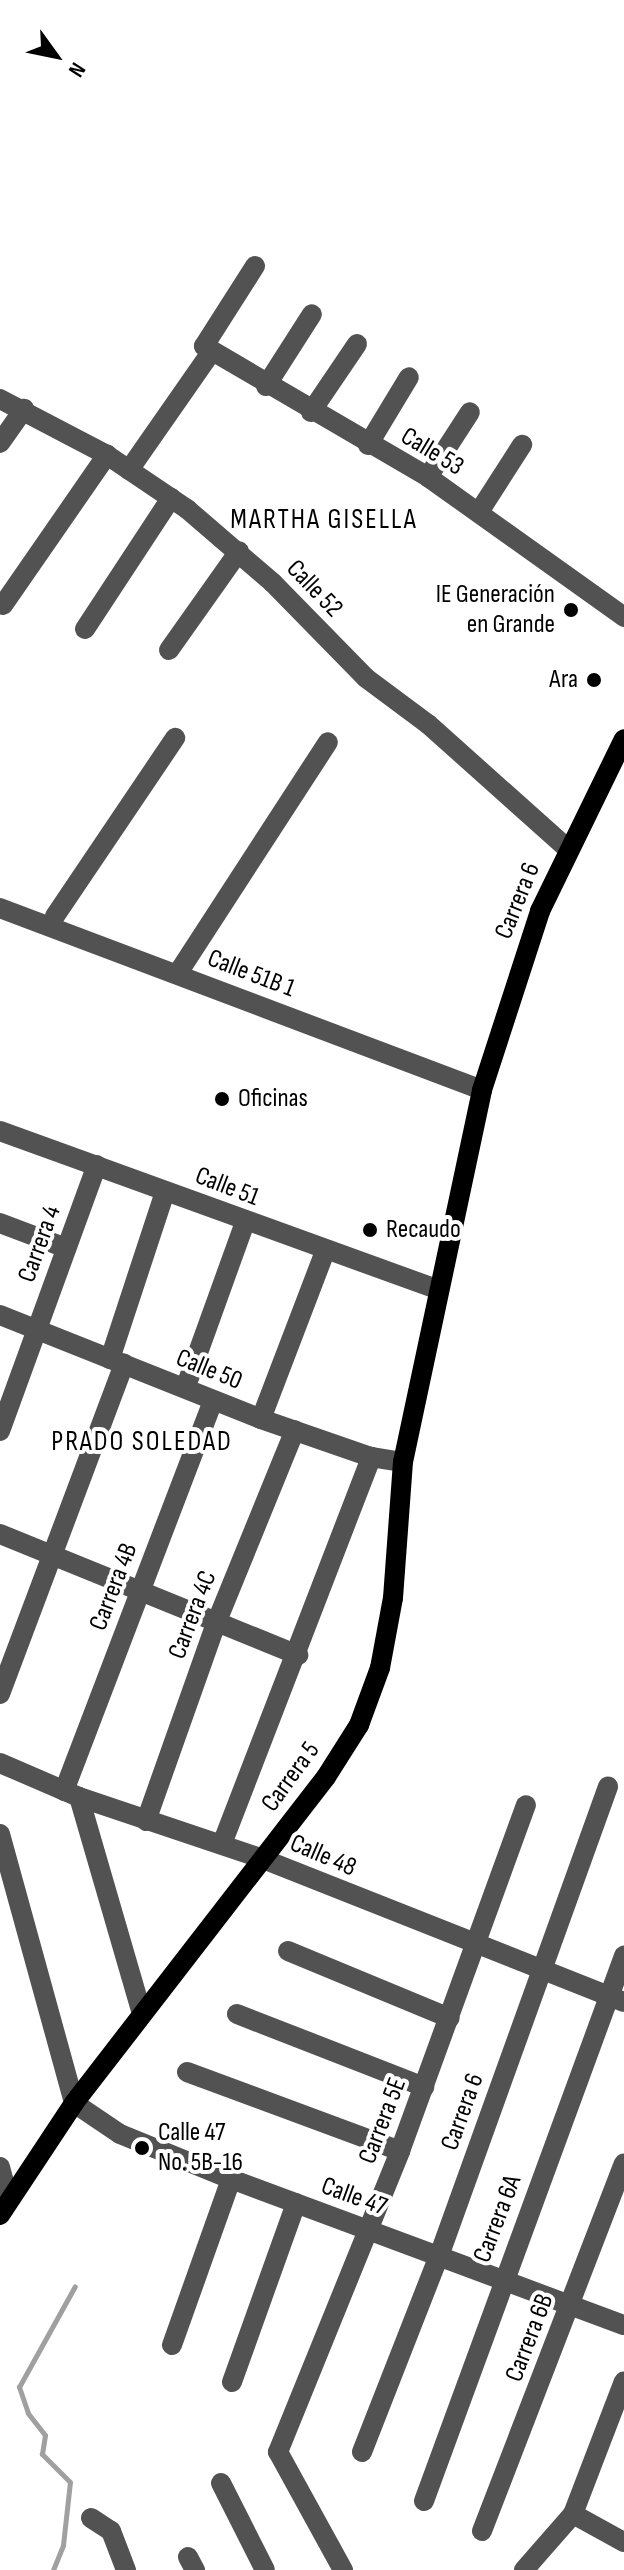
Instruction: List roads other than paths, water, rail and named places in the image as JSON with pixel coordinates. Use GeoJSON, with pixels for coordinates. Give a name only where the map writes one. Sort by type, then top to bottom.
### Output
{"type":"FeatureCollection","features":[{"type":"Feature","properties":{"kind":"main road","name":"Carrera 6"},"geometry":{"type":"LineString","coordinates":[[436,1289],[482,1090],[540,911],[624,739]]}},
{"type":"Feature","properties":{"kind":"main road","name":"Carrera 5"},"geometry":{"type":"LineString","coordinates":[[4,2207],[141,2010],[326,1777],[359,1725],[380,1668],[393,1598],[403,1462],[436,1289]]}},
{"type":"Feature","properties":{"kind":"street"},"geometry":{"type":"LineString","coordinates":[[129,470],[208,349],[255,266]]}},
{"type":"Feature","properties":{"kind":"street"},"geometry":{"type":"LineString","coordinates":[[266,386],[312,314]]}},
{"type":"Feature","properties":{"kind":"street"},"geometry":{"type":"LineString","coordinates":[[311,412],[357,344]]}},
{"type":"Feature","properties":{"kind":"street","name":"Calle 53"},"geometry":{"type":"LineString","coordinates":[[208,349],[266,386],[428,477],[624,617]]}},
{"type":"Feature","properties":{"kind":"street"},"geometry":{"type":"LineString","coordinates":[[368,445],[409,377]]}},
{"type":"Feature","properties":{"kind":"street","name":"Calle 52"},"geometry":{"type":"LineString","coordinates":[[0,399],[107,455],[171,498],[239,551],[366,678],[428,724],[568,849]]}},
{"type":"Feature","properties":{"kind":"street"},"geometry":{"type":"LineString","coordinates":[[0,443],[24,409]]}},
{"type":"Feature","properties":{"kind":"street"},"geometry":{"type":"LineString","coordinates":[[428,477],[470,412]]}},
{"type":"Feature","properties":{"kind":"street"},"geometry":{"type":"LineString","coordinates":[[479,512],[522,445]]}},
{"type":"Feature","properties":{"kind":"street"},"geometry":{"type":"LineString","coordinates":[[3,605],[107,455]]}},
{"type":"Feature","properties":{"kind":"street"},"geometry":{"type":"LineString","coordinates":[[85,629],[171,498]]}},
{"type":"Feature","properties":{"kind":"street"},"geometry":{"type":"LineString","coordinates":[[169,650],[239,551]]}},
{"type":"Feature","properties":{"kind":"street"},"geometry":{"type":"LineString","coordinates":[[55,916],[175,738]]}},
{"type":"Feature","properties":{"kind":"street"},"geometry":{"type":"LineString","coordinates":[[178,973],[328,742]]}},
{"type":"Feature","properties":{"kind":"street","name":"Calle 51B 1"},"geometry":{"type":"LineString","coordinates":[[0,908],[482,1090]]}},
{"type":"Feature","properties":{"kind":"street","name":"Calle 51"},"geometry":{"type":"LineString","coordinates":[[0,1131],[436,1289]]}},
{"type":"Feature","properties":{"kind":"street","name":"Carrera 4"},"geometry":{"type":"LineString","coordinates":[[0,1431],[97,1165]]}},
{"type":"Feature","properties":{"kind":"street"},"geometry":{"type":"LineString","coordinates":[[0,1694],[52,1555],[117,1362],[165,1192]]}},
{"type":"Feature","properties":{"kind":"street"},"geometry":{"type":"LineString","coordinates":[[186,1386],[245,1222]]}},
{"type":"Feature","properties":{"kind":"street"},"geometry":{"type":"LineString","coordinates":[[0,1223],[66,1248]]}},
{"type":"Feature","properties":{"kind":"street"},"geometry":{"type":"LineString","coordinates":[[261,1419],[325,1251]]}},
{"type":"Feature","properties":{"kind":"street","name":"Calle 50"},"geometry":{"type":"LineString","coordinates":[[0,1315],[186,1386],[261,1419],[371,1457],[403,1462]]}},
{"type":"Feature","properties":{"kind":"street","name":"Carrera 4B"},"geometry":{"type":"LineString","coordinates":[[72,1794],[140,1590],[213,1400]]}},
{"type":"Feature","properties":{"kind":"street","name":"Carrera 4C"},"geometry":{"type":"LineString","coordinates":[[146,1821],[217,1621],[295,1430]]}},
{"type":"Feature","properties":{"kind":"street","name":"Carrera 5"},"geometry":{"type":"LineString","coordinates":[[222,1844],[298,1655],[371,1457]]}},
{"type":"Feature","properties":{"kind":"street"},"geometry":{"type":"LineString","coordinates":[[0,1534],[298,1655]]}},
{"type":"Feature","properties":{"kind":"street","name":"Calle 48"},"geometry":{"type":"LineString","coordinates":[[0,1763],[72,1794],[263,1859],[617,1999]]}},
{"type":"Feature","properties":{"kind":"street","name":"Carrera 6"},"geometry":{"type":"LineString","coordinates":[[362,2452],[439,2256],[608,1787]]}},
{"type":"Feature","properties":{"kind":"street"},"geometry":{"type":"LineString","coordinates":[[72,1794],[141,2010]]}},
{"type":"Feature","properties":{"kind":"street","name":"Carrera 5E"},"geometry":{"type":"LineString","coordinates":[[343,2570],[278,2452],[400,2151],[526,1805]]}},
{"type":"Feature","properties":{"kind":"street"},"geometry":{"type":"LineString","coordinates":[[0,1834],[74,2103]]}},
{"type":"Feature","properties":{"kind":"street"},"geometry":{"type":"LineString","coordinates":[[288,1951],[450,2018]]}},
{"type":"Feature","properties":{"kind":"street","name":"Carrera 6A"},"geometry":{"type":"LineString","coordinates":[[424,2501],[503,2279],[617,1999],[624,1956]]}},
{"type":"Feature","properties":{"kind":"street"},"geometry":{"type":"LineString","coordinates":[[237,2014],[424,2087]]}},
{"type":"Feature","properties":{"kind":"street"},"geometry":{"type":"LineString","coordinates":[[187,2072],[400,2151]]}},
{"type":"Feature","properties":{"kind":"street","name":"Calle 47"},"geometry":{"type":"LineString","coordinates":[[74,2103],[120,2134],[231,2179],[624,2325]]}},
{"type":"Feature","properties":{"kind":"street","name":"Carrera 6B"},"geometry":{"type":"LineString","coordinates":[[482,2531],[624,2163]]}},
{"type":"Feature","properties":{"kind":"street"},"geometry":{"type":"LineString","coordinates":[[0,2167],[4,2207]]}},
{"type":"Feature","properties":{"kind":"street"},"geometry":{"type":"LineString","coordinates":[[172,2345],[231,2179]]}},
{"type":"Feature","properties":{"kind":"street"},"geometry":{"type":"LineString","coordinates":[[232,2382],[296,2203]]}},
{"type":"Feature","properties":{"kind":"street"},"geometry":{"type":"LineString","coordinates":[[524,2570],[573,2514],[624,2381]]}},
{"type":"Feature","properties":{"kind":"street"},"geometry":{"type":"LineString","coordinates":[[221,2483],[265,2570]]}},
{"type":"Feature","properties":{"kind":"street"},"geometry":{"type":"LineString","coordinates":[[573,2514],[624,2542]]}},
{"type":"Feature","properties":{"kind":"street"},"geometry":{"type":"LineString","coordinates":[[91,2518],[111,2531],[126,2570]]}},
{"type":"Feature","properties":{"kind":"waterway"},"geometry":{"type":"LineString","coordinates":[[53,2570],[63,2545],[70,2482],[42,2454],[45,2435],[28,2413],[19,2387],[75,2286]]}},
{"type":"Feature","properties":{"kind":"place","name":"IE Generación en Grande"},"geometry":{"type":"Point","coordinates":[571,610]}},
{"type":"Feature","properties":{"kind":"place","name":"Ara"},"geometry":{"type":"Point","coordinates":[594,680]}},
{"type":"Feature","properties":{"kind":"place","name":"Oficinas"},"geometry":{"type":"Point","coordinates":[222,1099]}},
{"type":"Feature","properties":{"kind":"place","name":"Recaudo"},"geometry":{"type":"Point","coordinates":[370,1230]}},
{"type":"Feature","properties":{"kind":"place","name":"Calle 47 No. 5B-16"},"geometry":{"type":"Point","coordinates":[142,2148]}},
{"type":"Feature","properties":{"kind":"district","name":"MARTHA GISELLA"},"geometry":{"type":"Point","coordinates":[324,520]}},
{"type":"Feature","properties":{"kind":"district","name":"PRADO SOLEDAD"},"geometry":{"type":"Point","coordinates":[142,1442]}}]}
